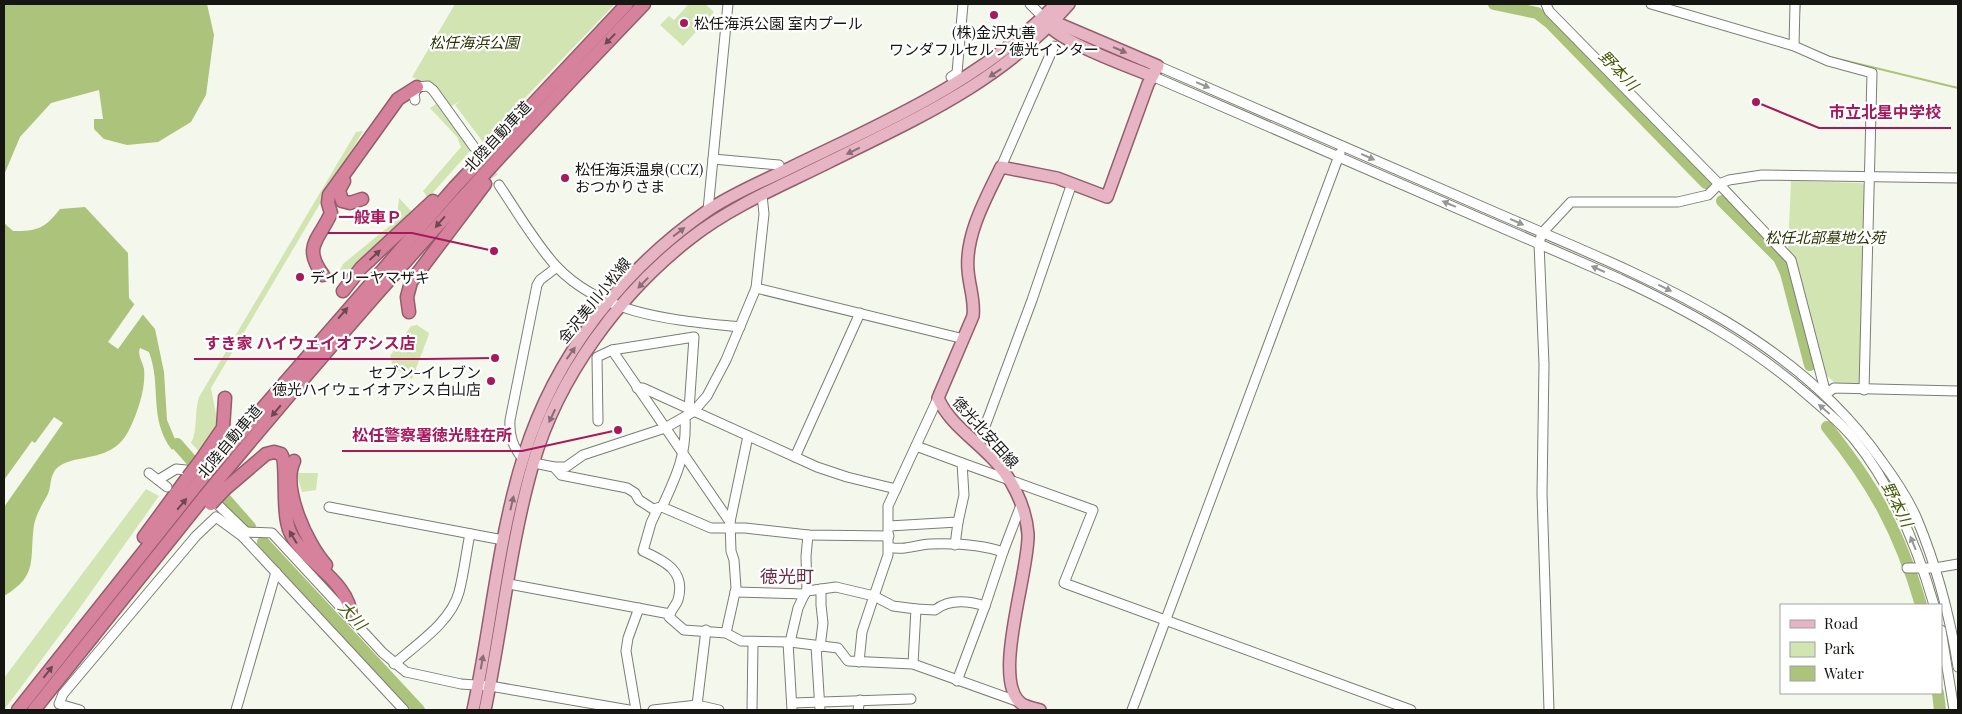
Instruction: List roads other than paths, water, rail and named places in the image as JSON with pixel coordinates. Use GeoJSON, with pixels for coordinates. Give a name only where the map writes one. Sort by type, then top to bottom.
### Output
{"type":"FeatureCollection","features":[{"type":"Feature","properties":{"kind":"highway","name":"北陸自動車道"},"geometry":{"type":"LineString","coordinates":[[18,710],[208,500],[213,475],[375,276],[565,77],[627,4]]}},
{"type":"Feature","properties":{"kind":"highway","name":"北陸自動車道"},"geometry":{"type":"LineString","coordinates":[[565,77],[644,4]]}},
{"type":"Feature","properties":{"kind":"highway"},"geometry":{"type":"LineString","coordinates":[[343,291],[361,268],[451,184],[544,86],[565,77]]}},
{"type":"Feature","properties":{"kind":"highway"},"geometry":{"type":"LineString","coordinates":[[409,312],[407,297],[410,282],[565,77]]}},
{"type":"Feature","properties":{"kind":"highway"},"geometry":{"type":"LineString","coordinates":[[362,199],[346,202],[340,198],[339,190],[400,100],[417,87]]}},
{"type":"Feature","properties":{"kind":"highway"},"geometry":{"type":"LineString","coordinates":[[323,275],[312,254],[312,246],[331,213],[328,199],[329,194],[398,99],[417,87]]}},
{"type":"Feature","properties":{"kind":"highway"},"geometry":{"type":"LineString","coordinates":[[213,475],[223,428],[225,398]]}},
{"type":"Feature","properties":{"kind":"highway"},"geometry":{"type":"LineString","coordinates":[[75,646],[192,482],[274,452],[281,454],[285,460],[284,500],[290,531],[299,546],[346,597],[351,617]]}},
{"type":"Feature","properties":{"kind":"highway"},"geometry":{"type":"LineString","coordinates":[[294,461],[291,471],[291,487],[304,530],[320,559],[353,596],[356,606],[351,617]]}},
{"type":"Feature","properties":{"kind":"highway","name":"北陸自動車道"},"geometry":{"type":"LineString","coordinates":[[34,710],[75,646]]}},
{"type":"Feature","properties":{"kind":"main road","name":"金沢美川小松線"},"geometry":{"type":"LineString","coordinates":[[485,710],[536,420],[558,374],[607,303],[645,260],[708,210],[889,121],[959,82],[1048,22],[1056,4]]}},
{"type":"Feature","properties":{"kind":"main road","name":"金沢美川小松線"},"geometry":{"type":"LineString","coordinates":[[473,710],[503,540],[528,461],[578,366],[619,307],[663,261],[693,236],[762,195],[932,112],[1005,66],[1068,4]]}},
{"type":"Feature","properties":{"kind":"main road"},"geometry":{"type":"LineString","coordinates":[[1001,168],[1072,183],[1107,197],[1155,71],[1048,22]]}},
{"type":"Feature","properties":{"kind":"main road","name":"徳光北安田線"},"geometry":{"type":"LineString","coordinates":[[1001,168],[977,220],[967,253],[968,272],[974,304],[973,316],[938,398],[949,416],[992,457],[1010,479],[1026,523],[1028,544],[1008,666],[1014,694],[1022,704]]}},
{"type":"Feature","properties":{"kind":"main road"},"geometry":{"type":"LineString","coordinates":[[1022,704],[1040,710]]}},
{"type":"Feature","properties":{"kind":"street"},"geometry":{"type":"LineString","coordinates":[[708,210],[728,4]]}},
{"type":"Feature","properties":{"kind":"street"},"geometry":{"type":"LineString","coordinates":[[951,77],[957,73],[963,4]]}},
{"type":"Feature","properties":{"kind":"street"},"geometry":{"type":"LineString","coordinates":[[1030,4],[1048,22]]}},
{"type":"Feature","properties":{"kind":"street"},"geometry":{"type":"LineString","coordinates":[[1546,4],[1549,10],[1720,184],[1791,260],[1826,394]]}},
{"type":"Feature","properties":{"kind":"street"},"geometry":{"type":"LineString","coordinates":[[1651,4],[1794,46],[1828,61],[1872,73],[1864,390]]}},
{"type":"Feature","properties":{"kind":"street"},"geometry":{"type":"LineString","coordinates":[[1794,46],[1795,4]]}},
{"type":"Feature","properties":{"kind":"street"},"geometry":{"type":"LineString","coordinates":[[1001,168],[1054,46]]}},
{"type":"Feature","properties":{"kind":"street"},"geometry":{"type":"LineString","coordinates":[[1155,71],[1344,146],[1621,268],[1710,312],[1775,353],[1826,394],[1867,439],[1898,484],[1916,518],[1935,568],[1952,630],[1958,667]]}},
{"type":"Feature","properties":{"kind":"street"},"geometry":{"type":"LineString","coordinates":[[1155,71],[1338,157],[1539,243],[1681,307],[1749,348],[1782,372],[1836,419],[1865,454],[1896,504],[1915,568],[1933,604]]}},
{"type":"Feature","properties":{"kind":"street"},"geometry":{"type":"LineString","coordinates":[[415,100],[414,95],[417,87],[428,86],[433,90],[474,147]]}},
{"type":"Feature","properties":{"kind":"street"},"geometry":{"type":"LineString","coordinates":[[1132,710],[1338,157],[1344,146]]}},
{"type":"Feature","properties":{"kind":"street"},"geometry":{"type":"LineString","coordinates":[[713,159],[778,165]]}},
{"type":"Feature","properties":{"kind":"street"},"geometry":{"type":"LineString","coordinates":[[1549,710],[1542,494],[1544,364],[1539,243],[1542,233],[1571,202],[1678,202],[1708,195],[1720,184],[1729,180],[1762,175],[1958,178]]}},
{"type":"Feature","properties":{"kind":"street"},"geometry":{"type":"LineString","coordinates":[[978,444],[1032,300],[1072,183]]}},
{"type":"Feature","properties":{"kind":"street"},"geometry":{"type":"LineString","coordinates":[[499,184],[543,250],[557,267],[607,303],[696,322],[740,327]]}},
{"type":"Feature","properties":{"kind":"street"},"geometry":{"type":"LineString","coordinates":[[557,267],[540,280],[538,285],[509,432],[514,448],[528,461],[554,467],[566,467],[583,456],[665,428],[689,413],[707,396],[726,360],[756,288],[764,214],[762,195]]}},
{"type":"Feature","properties":{"kind":"street"},"geometry":{"type":"LineString","coordinates":[[756,288],[964,339]]}},
{"type":"Feature","properties":{"kind":"street"},"geometry":{"type":"LineString","coordinates":[[796,457],[860,313]]}},
{"type":"Feature","properties":{"kind":"street"},"geometry":{"type":"LineString","coordinates":[[696,322],[689,413],[683,455],[660,508],[651,523],[643,551],[664,562],[674,570],[680,579],[678,599],[669,617],[684,630],[706,630],[726,633],[741,641],[753,643],[789,642],[838,648],[848,661],[913,664],[1022,704]]}},
{"type":"Feature","properties":{"kind":"street"},"geometry":{"type":"LineString","coordinates":[[598,421],[597,357],[612,350],[694,337]]}},
{"type":"Feature","properties":{"kind":"street"},"geometry":{"type":"LineString","coordinates":[[612,350],[730,525]]}},
{"type":"Feature","properties":{"kind":"street"},"geometry":{"type":"LineString","coordinates":[[637,388],[642,388],[689,413],[796,457],[847,477],[896,490]]}},
{"type":"Feature","properties":{"kind":"street"},"geometry":{"type":"LineString","coordinates":[[1826,394],[1834,388],[1958,391]]}},
{"type":"Feature","properties":{"kind":"street"},"geometry":{"type":"LineString","coordinates":[[859,662],[862,632],[886,564],[889,547],[888,506],[938,398]]}},
{"type":"Feature","properties":{"kind":"street"},"geometry":{"type":"LineString","coordinates":[[726,633],[735,592],[730,525],[748,436]]}},
{"type":"Feature","properties":{"kind":"street"},"geometry":{"type":"LineString","coordinates":[[916,446],[1093,510],[1064,583],[1165,622],[1411,710]]}},
{"type":"Feature","properties":{"kind":"street"},"geometry":{"type":"LineString","coordinates":[[955,545],[964,494],[962,462]]}},
{"type":"Feature","properties":{"kind":"street"},"geometry":{"type":"LineString","coordinates":[[554,467],[561,475],[627,488],[635,493],[638,500],[653,510],[660,508],[711,528],[730,525],[808,536],[889,531],[958,522]]}},
{"type":"Feature","properties":{"kind":"street"},"geometry":{"type":"LineString","coordinates":[[158,480],[176,469],[186,470],[276,572],[404,710]]}},
{"type":"Feature","properties":{"kind":"street"},"geometry":{"type":"LineString","coordinates":[[149,474],[167,487]]}},
{"type":"Feature","properties":{"kind":"street"},"geometry":{"type":"LineString","coordinates":[[957,681],[1021,505]]}},
{"type":"Feature","properties":{"kind":"street"},"geometry":{"type":"LineString","coordinates":[[329,507],[503,540]]}},
{"type":"Feature","properties":{"kind":"street"},"geometry":{"type":"LineString","coordinates":[[80,710],[59,704],[62,694],[196,536],[216,517],[244,534],[272,533],[394,664],[414,674],[629,710]]}},
{"type":"Feature","properties":{"kind":"street"},"geometry":{"type":"LineString","coordinates":[[394,664],[434,629],[454,605],[459,592],[470,534]]}},
{"type":"Feature","properties":{"kind":"street"},"geometry":{"type":"LineString","coordinates":[[808,536],[806,592],[798,608],[789,642],[788,663],[793,706],[821,706],[860,700],[911,699]]}},
{"type":"Feature","properties":{"kind":"street"},"geometry":{"type":"LineString","coordinates":[[889,547],[910,549],[930,544],[985,546],[1003,552]]}},
{"type":"Feature","properties":{"kind":"street"},"geometry":{"type":"LineString","coordinates":[[1915,568],[1935,568],[1957,564]]}},
{"type":"Feature","properties":{"kind":"street"},"geometry":{"type":"LineString","coordinates":[[236,710],[276,572]]}},
{"type":"Feature","properties":{"kind":"street"},"geometry":{"type":"LineString","coordinates":[[508,584],[670,614]]}},
{"type":"Feature","properties":{"kind":"street"},"geometry":{"type":"LineString","coordinates":[[735,592],[806,592],[836,587],[874,596],[893,606],[935,610],[944,603],[972,602],[985,606]]}},
{"type":"Feature","properties":{"kind":"street"},"geometry":{"type":"LineString","coordinates":[[821,589],[820,605],[824,623],[818,646],[821,706]]}},
{"type":"Feature","properties":{"kind":"street"},"geometry":{"type":"LineString","coordinates":[[636,710],[626,651],[628,638],[639,608]]}},
{"type":"Feature","properties":{"kind":"street"},"geometry":{"type":"LineString","coordinates":[[913,664],[916,608]]}},
{"type":"Feature","properties":{"kind":"street"},"geometry":{"type":"LineString","coordinates":[[697,705],[706,630]]}},
{"type":"Feature","properties":{"kind":"street"},"geometry":{"type":"LineString","coordinates":[[1942,636],[1954,710]]}},
{"type":"Feature","properties":{"kind":"street"},"geometry":{"type":"LineString","coordinates":[[752,710],[753,643]]}},
{"type":"Feature","properties":{"kind":"street"},"geometry":{"type":"LineString","coordinates":[[858,710],[860,700]]}},
{"type":"Feature","properties":{"kind":"street"},"geometry":{"type":"LineString","coordinates":[[653,710],[697,705],[719,710]]}},
{"type":"Feature","properties":{"kind":"water"},"geometry":{"type":"Polygon","coordinates":[[[4,4],[207,4],[214,35],[206,95],[191,122],[158,142],[127,145],[104,139],[94,129],[94,119],[103,119],[99,90],[51,103],[20,137],[4,175],[4,4]]]}},
{"type":"Feature","properties":{"kind":"water"},"geometry":{"type":"Polygon","coordinates":[[[85,207],[128,253],[129,298],[155,329],[164,372],[167,420],[177,444],[172,450],[160,426],[153,365],[149,352],[140,348],[139,351],[144,369],[143,392],[130,428],[122,440],[112,449],[102,454],[69,461],[61,465],[54,472],[48,494],[35,521],[32,557],[28,574],[23,581],[4,596],[4,223],[13,231],[35,229],[45,225],[60,209],[85,207]]]}},
{"type":"Feature","properties":{"kind":"waterway","name":"野本川"},"geometry":{"type":"LineString","coordinates":[[1494,4],[1537,13],[1550,23],[1706,183]]}},
{"type":"Feature","properties":{"kind":"waterway"},"geometry":{"type":"LineString","coordinates":[[1799,14],[1800,4]]}},
{"type":"Feature","properties":{"kind":"waterway"},"geometry":{"type":"LineString","coordinates":[[1818,52],[1830,57],[1958,88]]}},
{"type":"Feature","properties":{"kind":"waterway","name":"野本川"},"geometry":{"type":"LineString","coordinates":[[1722,201],[1779,258],[1786,273],[1810,365]]}},
{"type":"Feature","properties":{"kind":"waterway","name":"野本川"},"geometry":{"type":"LineString","coordinates":[[1827,427],[1859,469],[1884,511],[1904,555],[1921,604]]}},
{"type":"Feature","properties":{"kind":"waterway","name":"大川"},"geometry":{"type":"LineString","coordinates":[[177,444],[250,527]]}},
{"type":"Feature","properties":{"kind":"waterway","name":"大川"},"geometry":{"type":"LineString","coordinates":[[263,542],[419,710]]}},
{"type":"Feature","properties":{"kind":"waterway","name":"野本川"},"geometry":{"type":"LineString","coordinates":[[1938,694],[1940,710]]}},
{"type":"Feature","properties":{"kind":"tunnel"},"geometry":{"type":"LineString","coordinates":[[474,147],[499,185]]}},
{"type":"Feature","properties":{"kind":"place","name":"(株)金沢丸善 ワンダフルセルフ徳光インター"},"geometry":{"type":"Point","coordinates":[994,15]}},
{"type":"Feature","properties":{"kind":"place","name":"松任海浜公園 室内プール"},"geometry":{"type":"Point","coordinates":[684,23]}},
{"type":"Feature","properties":{"kind":"place","name":"市立北星中学校"},"geometry":{"type":"Point","coordinates":[1756,102]}},
{"type":"Feature","properties":{"kind":"place","name":"松任海浜温泉(CCZ) おつかりさま"},"geometry":{"type":"Point","coordinates":[565,178]}},
{"type":"Feature","properties":{"kind":"place","name":"一般車Ｐ"},"geometry":{"type":"Point","coordinates":[494,251]}},
{"type":"Feature","properties":{"kind":"place","name":"デイリーヤマザキ"},"geometry":{"type":"Point","coordinates":[300,277]}},
{"type":"Feature","properties":{"kind":"place","name":"すき家 ハイウェイオアシス店"},"geometry":{"type":"Point","coordinates":[495,358]}},
{"type":"Feature","properties":{"kind":"place","name":"セブン-イレブン 徳光ハイウェイオアシス白山店"},"geometry":{"type":"Point","coordinates":[491,381]}},
{"type":"Feature","properties":{"kind":"place","name":"松任警察署徳光駐在所"},"geometry":{"type":"Point","coordinates":[618,430]}},
{"type":"Feature","properties":{"kind":"district","name":"徳光町"},"geometry":{"type":"Point","coordinates":[787,576]}},
{"type":"Feature","properties":{"kind":"park label","name":"松任海浜公園"},"geometry":{"type":"Point","coordinates":[474,42]}},
{"type":"Feature","properties":{"kind":"park label","name":"松任北部墓地公苑"},"geometry":{"type":"Point","coordinates":[1825,237]}}]}
